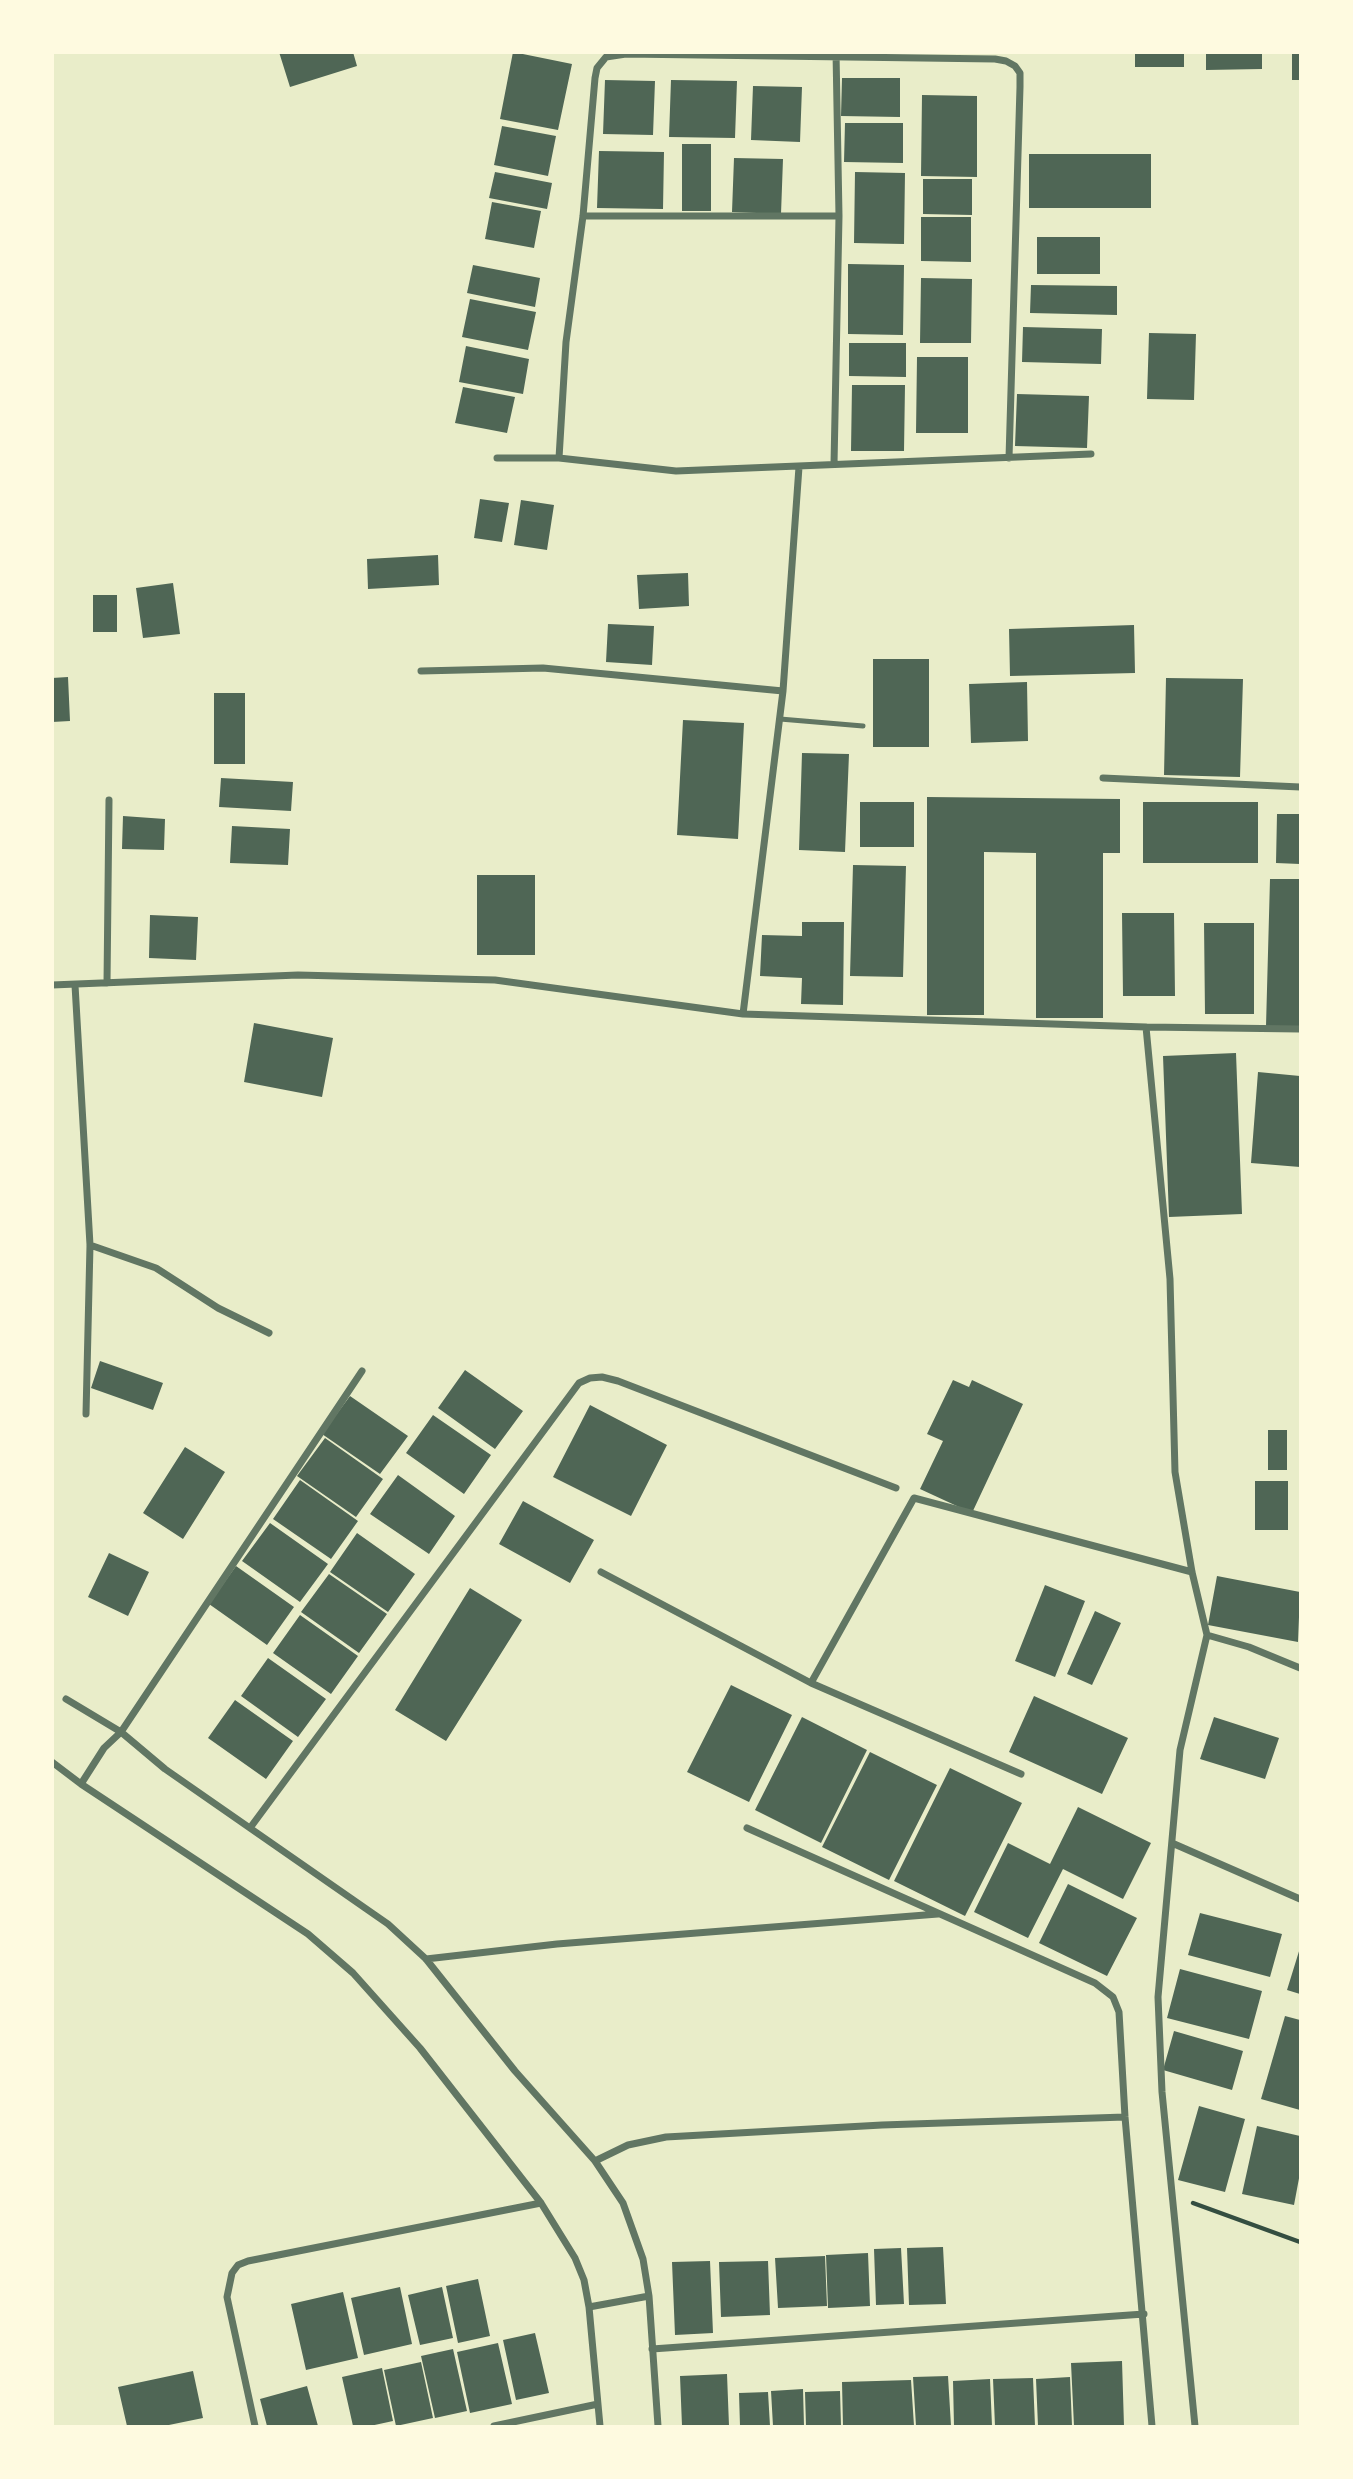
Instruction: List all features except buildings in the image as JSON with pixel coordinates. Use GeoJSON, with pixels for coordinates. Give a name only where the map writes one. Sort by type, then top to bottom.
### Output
{"type":"FeatureCollection","features":[{"type":"Feature","properties":{"kind":"street"},"geometry":{"type":"LineString","coordinates":[[559,458],[566,342],[583,216],[594,78],[597,68],[607,57],[626,54],[995,59],[1015,66],[1020,72],[1009,458]]}},
{"type":"Feature","properties":{"kind":"street"},"geometry":{"type":"LineString","coordinates":[[834,464],[839,216],[836,55]]}},
{"type":"Feature","properties":{"kind":"street"},"geometry":{"type":"LineString","coordinates":[[583,216],[839,216]]}},
{"type":"Feature","properties":{"kind":"street"},"geometry":{"type":"LineString","coordinates":[[497,458],[559,458],[676,471],[1091,454]]}},
{"type":"Feature","properties":{"kind":"street"},"geometry":{"type":"LineString","coordinates":[[743,1014],[783,691],[799,467]]}},
{"type":"Feature","properties":{"kind":"street"},"geometry":{"type":"LineString","coordinates":[[421,671],[543,668],[783,691]]}},
{"type":"Feature","properties":{"kind":"street"},"geometry":{"type":"LineString","coordinates":[[1103,778],[1300,787]]}},
{"type":"Feature","properties":{"kind":"street"},"geometry":{"type":"LineString","coordinates":[[107,983],[109,800]]}},
{"type":"Feature","properties":{"kind":"street"},"geometry":{"type":"LineString","coordinates":[[52,985],[299,975],[495,980],[743,1014],[1146,1027],[1300,1029]]}},
{"type":"Feature","properties":{"kind":"street"},"geometry":{"type":"LineString","coordinates":[[75,985],[90,1245],[86,1414]]}},
{"type":"Feature","properties":{"kind":"street"},"geometry":{"type":"LineString","coordinates":[[1146,1027],[1170,1279],[1175,1472],[1192,1572],[1207,1635],[1180,1750],[1158,1997],[1162,2092],[1195,2427]]}},
{"type":"Feature","properties":{"kind":"street"},"geometry":{"type":"LineString","coordinates":[[90,1245],[156,1268],[218,1308],[269,1333]]}},
{"type":"Feature","properties":{"kind":"street"},"geometry":{"type":"LineString","coordinates":[[81,1784],[104,1748],[121,1732],[362,1371]]}},
{"type":"Feature","properties":{"kind":"street"},"geometry":{"type":"LineString","coordinates":[[250,1828],[579,1383],[602,1377],[618,1381],[896,1488]]}},
{"type":"Feature","properties":{"kind":"street"},"geometry":{"type":"LineString","coordinates":[[811,1683],[914,1498],[1192,1572]]}},
{"type":"Feature","properties":{"kind":"street"},"geometry":{"type":"LineString","coordinates":[[600,1572],[811,1683],[1021,1774]]}},
{"type":"Feature","properties":{"kind":"street"},"geometry":{"type":"LineString","coordinates":[[1207,1635],[1249,1647],[1300,1668]]}},
{"type":"Feature","properties":{"kind":"street"},"geometry":{"type":"LineString","coordinates":[[66,1699],[121,1732],[165,1769],[388,1924],[426,1959],[515,2071],[595,2161],[623,2203],[643,2259],[649,2296],[658,2427]]}},
{"type":"Feature","properties":{"kind":"street"},"geometry":{"type":"LineString","coordinates":[[52,1762],[308,1934],[353,1973],[420,2048],[541,2203],[575,2258],[584,2280],[589,2306],[600,2427]]}},
{"type":"Feature","properties":{"kind":"street"},"geometry":{"type":"LineString","coordinates":[[747,1828],[1095,1983],[1113,1997],[1119,2012],[1125,2117],[1153,2427]]}},
{"type":"Feature","properties":{"kind":"street"},"geometry":{"type":"LineString","coordinates":[[1172,1843],[1300,1899]]}},
{"type":"Feature","properties":{"kind":"street"},"geometry":{"type":"LineString","coordinates":[[426,1959],[571,1943],[940,1913]]}},
{"type":"Feature","properties":{"kind":"street"},"geometry":{"type":"LineString","coordinates":[[595,2161],[628,2144],[666,2137],[1125,2117]]}},
{"type":"Feature","properties":{"kind":"street"},"geometry":{"type":"LineString","coordinates":[[255,2427],[228,2297],[232,2273],[238,2265],[541,2203]]}},
{"type":"Feature","properties":{"kind":"street"},"geometry":{"type":"LineString","coordinates":[[589,2306],[649,2296]]}},
{"type":"Feature","properties":{"kind":"street"},"geometry":{"type":"LineString","coordinates":[[652,2349],[1144,2314]]}},
{"type":"Feature","properties":{"kind":"street"},"geometry":{"type":"LineString","coordinates":[[494,2427],[598,2404]]}},
{"type":"Feature","properties":{"kind":"lane"},"geometry":{"type":"LineString","coordinates":[[780,719],[863,726]]}},
{"type":"Feature","properties":{"kind":"path"},"geometry":{"type":"LineString","coordinates":[[1172,2196],[1300,2242]]}}]}
